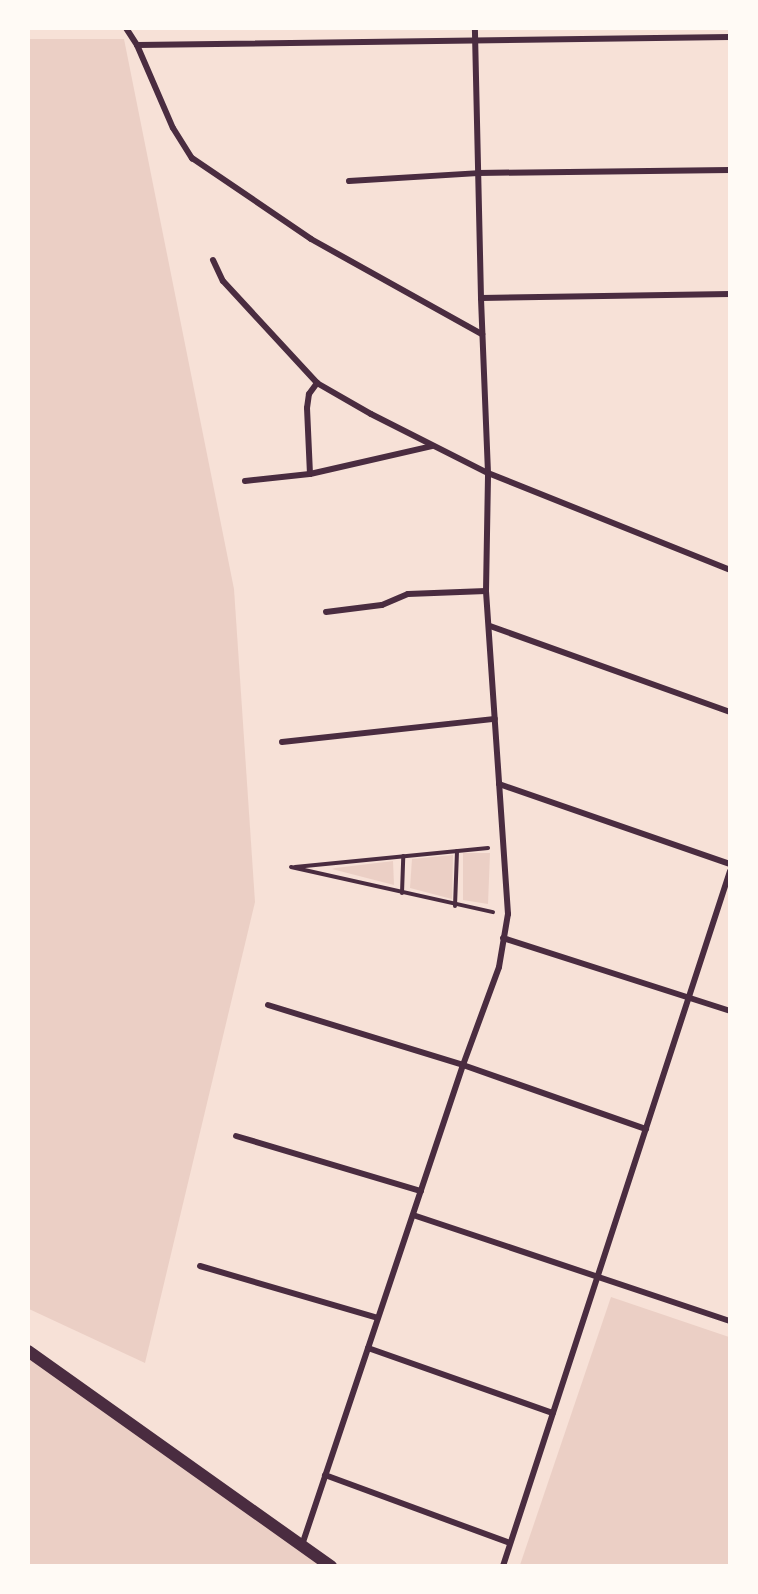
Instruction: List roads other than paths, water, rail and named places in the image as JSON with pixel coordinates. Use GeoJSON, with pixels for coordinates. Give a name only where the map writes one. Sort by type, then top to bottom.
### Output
{"type":"FeatureCollection","features":[{"type":"Feature","properties":{"kind":"main road"},"geometry":{"type":"LineString","coordinates":[[28,1351],[331,1566]]}},
{"type":"Feature","properties":{"kind":"street"},"geometry":{"type":"LineString","coordinates":[[126,28],[137,45],[173,128],[192,158],[311,239],[482,334]]}},
{"type":"Feature","properties":{"kind":"street"},"geometry":{"type":"LineString","coordinates":[[302,1545],[463,1065],[499,967],[508,915],[486,591],[488,473],[482,334],[475,28]]}},
{"type":"Feature","properties":{"kind":"street"},"geometry":{"type":"LineString","coordinates":[[137,45],[475,38],[729,37]]}},
{"type":"Feature","properties":{"kind":"street"},"geometry":{"type":"LineString","coordinates":[[350,181],[478,173],[729,170]]}},
{"type":"Feature","properties":{"kind":"street"},"geometry":{"type":"LineString","coordinates":[[213,260],[223,281],[317,382],[432,446],[488,473],[729,570]]}},
{"type":"Feature","properties":{"kind":"street"},"geometry":{"type":"LineString","coordinates":[[481,298],[729,294]]}},
{"type":"Feature","properties":{"kind":"street"},"geometry":{"type":"LineString","coordinates":[[310,474],[307,408],[309,394],[317,382]]}},
{"type":"Feature","properties":{"kind":"street"},"geometry":{"type":"LineString","coordinates":[[245,481],[310,474],[432,446]]}},
{"type":"Feature","properties":{"kind":"street"},"geometry":{"type":"LineString","coordinates":[[326,612],[382,605],[408,594],[486,591]]}},
{"type":"Feature","properties":{"kind":"street"},"geometry":{"type":"LineString","coordinates":[[490,626],[729,712]]}},
{"type":"Feature","properties":{"kind":"street"},"geometry":{"type":"LineString","coordinates":[[282,742],[495,719]]}},
{"type":"Feature","properties":{"kind":"street"},"geometry":{"type":"LineString","coordinates":[[499,784],[729,864]]}},
{"type":"Feature","properties":{"kind":"street"},"geometry":{"type":"LineString","coordinates":[[502,1566],[729,871]]}},
{"type":"Feature","properties":{"kind":"street"},"geometry":{"type":"LineString","coordinates":[[503,938],[729,1011]]}},
{"type":"Feature","properties":{"kind":"street"},"geometry":{"type":"LineString","coordinates":[[268,1005],[463,1065],[646,1129]]}},
{"type":"Feature","properties":{"kind":"street"},"geometry":{"type":"LineString","coordinates":[[236,1136],[421,1191]]}},
{"type":"Feature","properties":{"kind":"street"},"geometry":{"type":"LineString","coordinates":[[413,1215],[729,1321]]}},
{"type":"Feature","properties":{"kind":"street"},"geometry":{"type":"LineString","coordinates":[[201,1266],[378,1318]]}},
{"type":"Feature","properties":{"kind":"street"},"geometry":{"type":"LineString","coordinates":[[368,1348],[553,1413]]}},
{"type":"Feature","properties":{"kind":"street"},"geometry":{"type":"LineString","coordinates":[[325,1474],[510,1543]]}}]}
